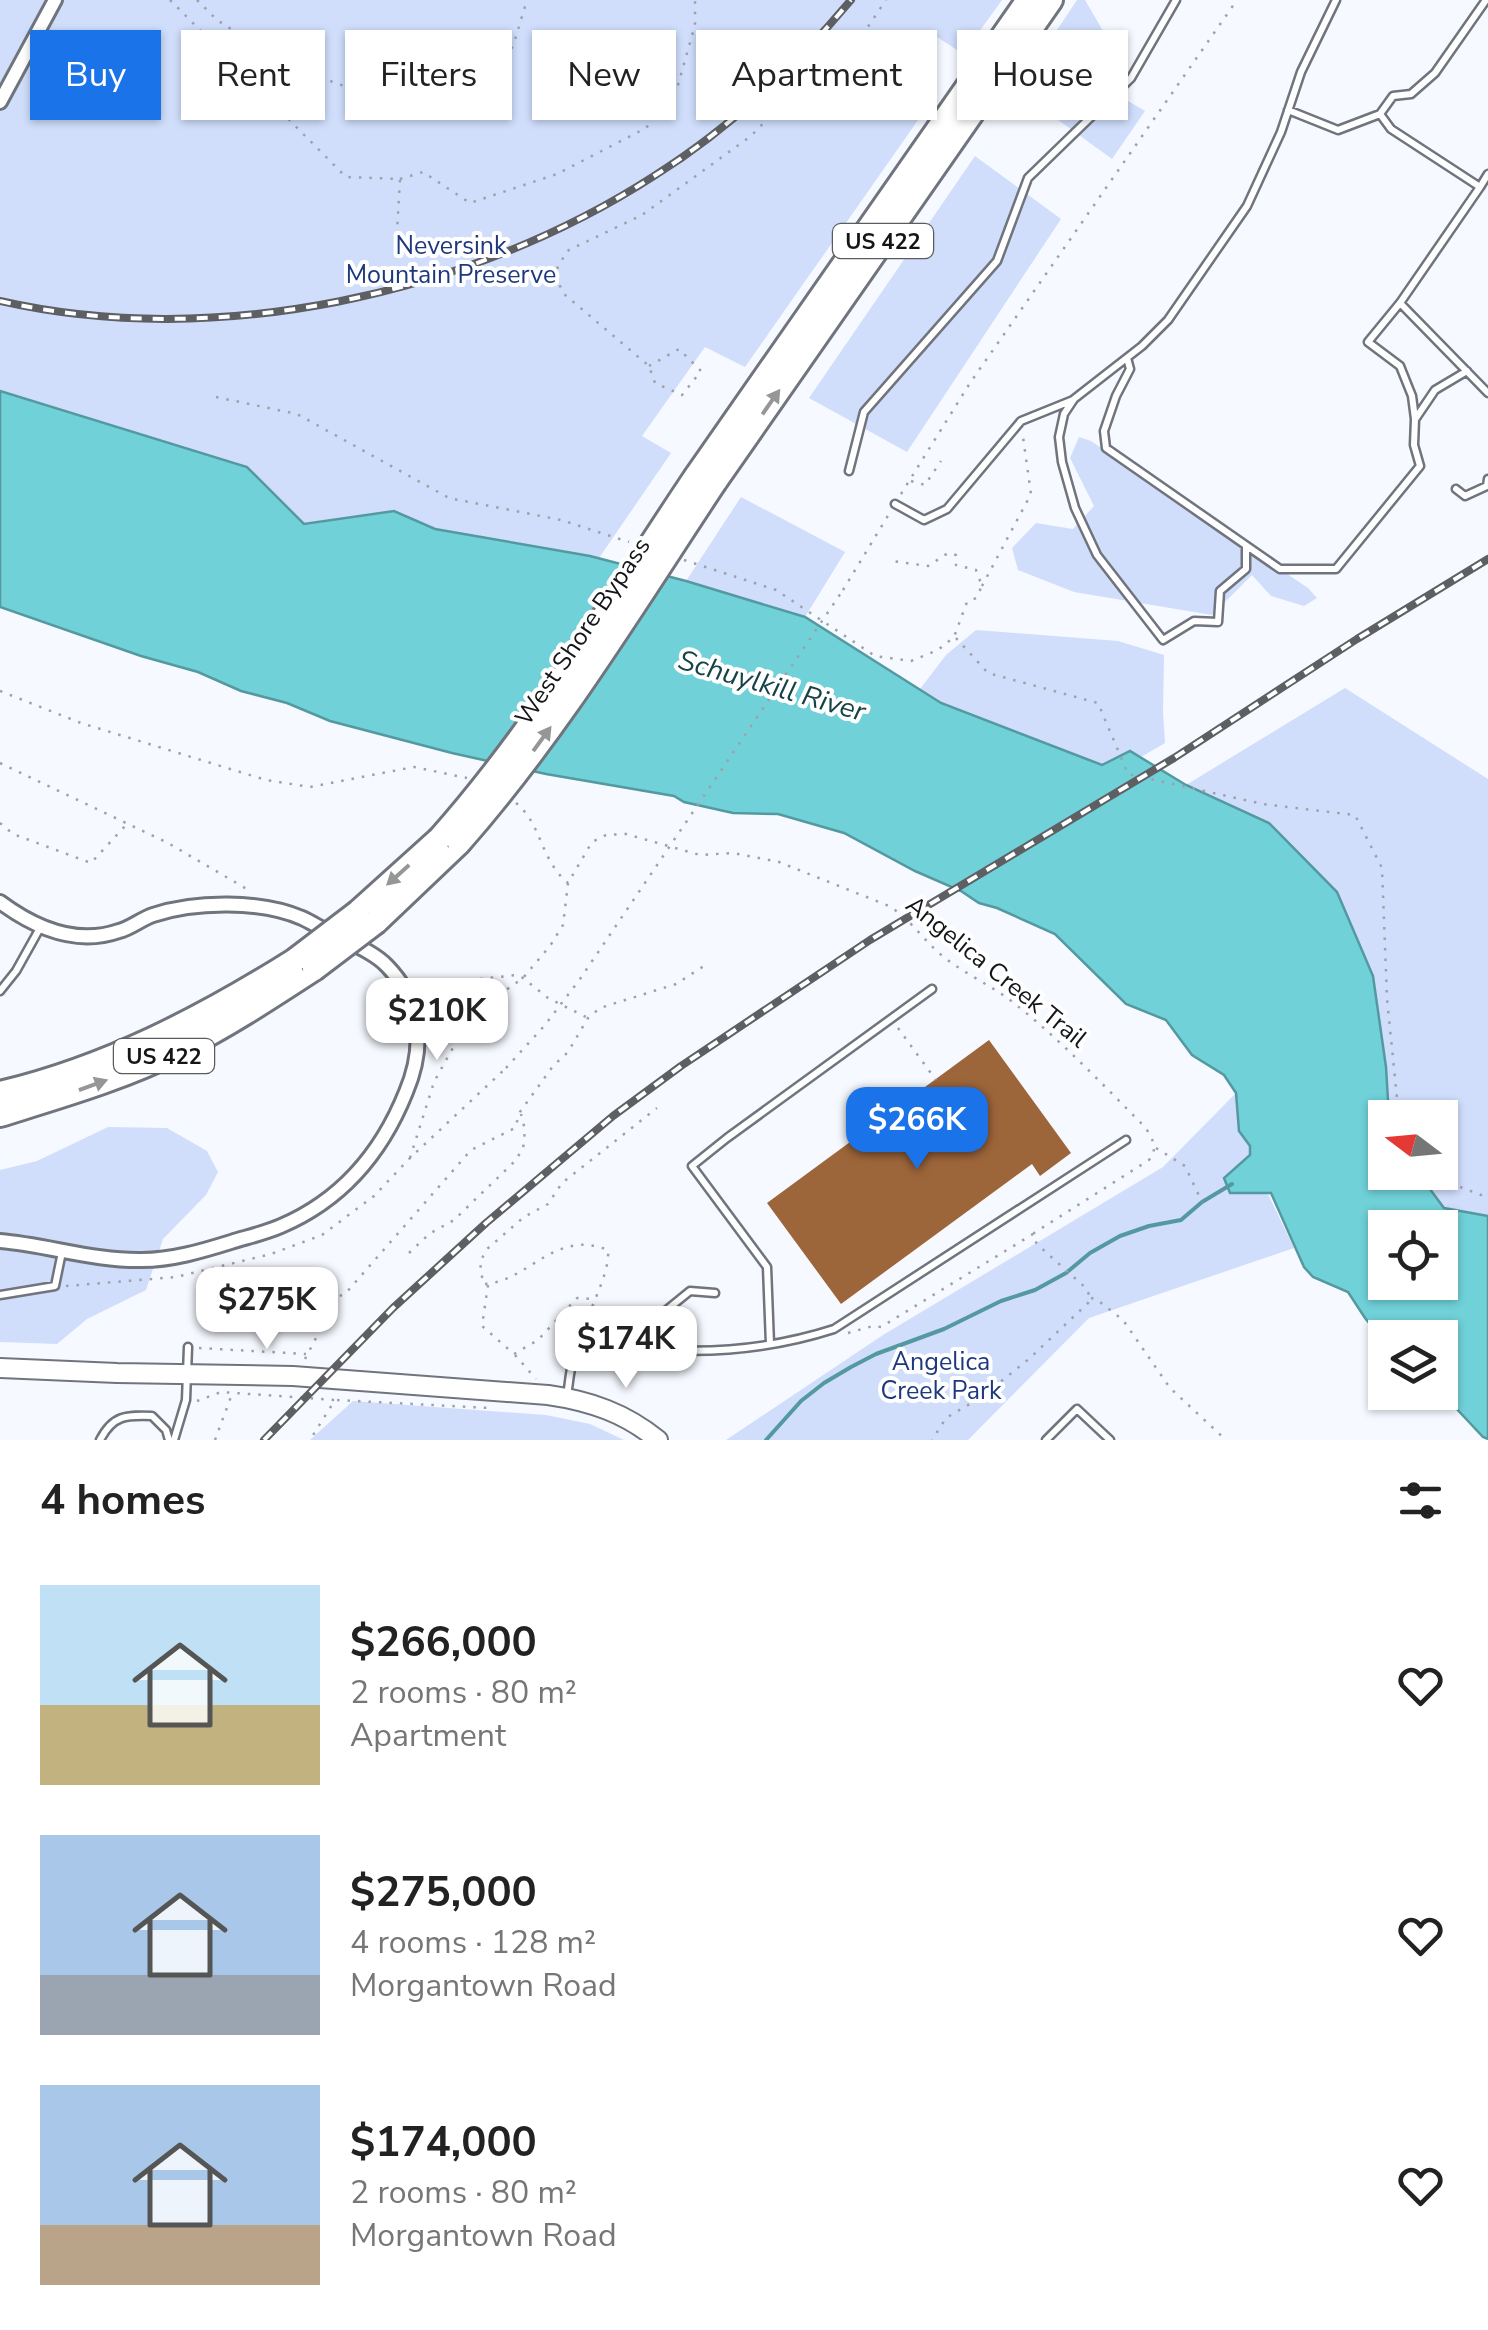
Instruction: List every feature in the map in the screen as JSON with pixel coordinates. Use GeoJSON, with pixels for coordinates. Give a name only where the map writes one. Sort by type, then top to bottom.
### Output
{"type":"FeatureCollection","features":[{"type":"Feature","properties":{"kind":"highway","name":"West Shore Bypass"},"geometry":{"type":"LineString","coordinates":[[706,479],[1028,0]]}},
{"type":"Feature","properties":{"kind":"highway","name":"West Shore Bypass"},"geometry":{"type":"LineString","coordinates":[[0,1115],[94,1086],[180,1049],[267,1000],[304,965],[367,917],[449,841],[477,796],[1050,0]]}},
{"type":"Feature","properties":{"kind":"highway","name":"West Shore Bypass"},"geometry":{"type":"LineString","coordinates":[[0,1094],[91,1065],[304,965]]}},
{"type":"Feature","properties":{"kind":"main road"},"geometry":{"type":"LineString","coordinates":[[0,1368],[293,1376],[543,1395],[596,1405],[624,1416],[658,1440]]}},
{"type":"Feature","properties":{"kind":"street"},"geometry":{"type":"LineString","coordinates":[[0,102],[54,0]]}},
{"type":"Feature","properties":{"kind":"street"},"geometry":{"type":"LineString","coordinates":[[0,902],[41,927],[70,937],[94,938],[152,915],[210,906],[254,906],[299,916],[384,962],[406,993],[420,1035],[414,1074],[396,1118],[379,1146],[353,1178],[321,1205],[280,1227],[179,1256],[143,1260],[0,1241]]}},
{"type":"Feature","properties":{"kind":"lane"},"geometry":{"type":"LineString","coordinates":[[849,471],[864,412],[997,261],[1028,178],[1131,78],[1176,0]]}},
{"type":"Feature","properties":{"kind":"lane"},"geometry":{"type":"LineString","coordinates":[[1246,545],[1246,569],[1220,591],[1218,622],[1194,622],[1163,640],[1098,555],[1075,508],[1059,437],[1064,414],[1074,400],[1168,320],[1247,206],[1264,174],[1301,72],[1336,0]]}},
{"type":"Feature","properties":{"kind":"lane"},"geometry":{"type":"LineString","coordinates":[[1288,110],[1338,130],[1380,114],[1393,96],[1411,94],[1435,73],[1486,0]]}},
{"type":"Feature","properties":{"kind":"lane"},"geometry":{"type":"LineString","coordinates":[[1380,114],[1391,130],[1480,187]]}},
{"type":"Feature","properties":{"kind":"lane"},"geometry":{"type":"LineString","coordinates":[[1126,358],[1130,369],[1104,432],[1106,448],[1280,569],[1336,569],[1420,466],[1414,445],[1412,396],[1400,366],[1368,342],[1400,304],[1488,174]]}},
{"type":"Feature","properties":{"kind":"lane"},"geometry":{"type":"LineString","coordinates":[[1400,304],[1488,393]]}},
{"type":"Feature","properties":{"kind":"lane"},"geometry":{"type":"LineString","coordinates":[[1415,419],[1435,390],[1467,371]]}},
{"type":"Feature","properties":{"kind":"lane"},"geometry":{"type":"LineString","coordinates":[[895,504],[924,520],[947,508],[1021,421],[1074,400]]}},
{"type":"Feature","properties":{"kind":"lane"},"geometry":{"type":"LineString","coordinates":[[1456,489],[1465,496],[1487,486],[1488,479]]}},
{"type":"Feature","properties":{"kind":"lane"},"geometry":{"type":"LineString","coordinates":[[0,991],[41,927]]}},
{"type":"Feature","properties":{"kind":"lane"},"geometry":{"type":"LineString","coordinates":[[770,1344],[766,1267],[692,1166],[932,989]]}},
{"type":"Feature","properties":{"kind":"lane"},"geometry":{"type":"LineString","coordinates":[[566,1398],[579,1346],[591,1336],[599,1334],[661,1349],[709,1352],[806,1338],[834,1329],[1126,1140]]}},
{"type":"Feature","properties":{"kind":"lane"},"geometry":{"type":"LineString","coordinates":[[0,1295],[54,1286],[62,1250]]}},
{"type":"Feature","properties":{"kind":"lane"},"geometry":{"type":"LineString","coordinates":[[642,1344],[658,1317],[690,1291],[715,1293]]}},
{"type":"Feature","properties":{"kind":"lane"},"geometry":{"type":"LineString","coordinates":[[172,1440],[186,1400],[188,1347]]}},
{"type":"Feature","properties":{"kind":"lane"},"geometry":{"type":"LineString","coordinates":[[1046,1440],[1077,1409],[1110,1440]]}},
{"type":"Feature","properties":{"kind":"lane"},"geometry":{"type":"LineString","coordinates":[[100,1440],[108,1426],[127,1416],[152,1416],[172,1440]]}},
{"type":"Feature","properties":{"kind":"path"},"geometry":{"type":"LineString","coordinates":[[170,0],[346,177],[400,178],[423,172],[470,203],[557,174],[646,128],[678,85],[695,25],[695,0]]}},
{"type":"Feature","properties":{"kind":"path"},"geometry":{"type":"LineString","coordinates":[[197,0],[217,20],[286,64],[398,103],[454,114],[488,98],[514,43],[527,0]]}},
{"type":"Feature","properties":{"kind":"path"},"geometry":{"type":"LineString","coordinates":[[649,366],[678,349],[701,371],[682,395],[655,384],[649,366],[564,294],[554,274],[568,251],[642,216],[751,136],[778,108],[813,82],[864,30],[886,0]]}},
{"type":"Feature","properties":{"kind":"path"},"geometry":{"type":"LineString","coordinates":[[506,1068],[580,979],[843,590],[970,383],[1237,0]]}},
{"type":"Feature","properties":{"kind":"path"},"geometry":{"type":"LineString","coordinates":[[397,231],[400,178]]}},
{"type":"Feature","properties":{"kind":"path"},"geometry":{"type":"LineString","coordinates":[[982,586],[1032,494],[1021,421]]}},
{"type":"Feature","properties":{"kind":"path"},"geometry":{"type":"LineString","coordinates":[[910,480],[925,485],[941,461]]}},
{"type":"Feature","properties":{"kind":"path"},"geometry":{"type":"LineString","coordinates":[[954,637],[988,673],[1098,703],[1128,774],[1263,804],[1355,815],[1382,868],[1387,999],[1397,1100]]}},
{"type":"Feature","properties":{"kind":"path"},"geometry":{"type":"LineString","coordinates":[[0,691],[81,724],[266,780],[310,788],[414,767],[473,780]]}},
{"type":"Feature","properties":{"kind":"path"},"geometry":{"type":"LineString","coordinates":[[0,763],[168,843],[255,894],[254,906]]}},
{"type":"Feature","properties":{"kind":"path"},"geometry":{"type":"LineString","coordinates":[[511,799],[527,812],[542,849],[568,883]]}},
{"type":"Feature","properties":{"kind":"path"},"geometry":{"type":"LineString","coordinates":[[0,823],[13,834],[92,863],[127,824]]}},
{"type":"Feature","properties":{"kind":"path","name":"Angelica Creek Trail"},"geometry":{"type":"LineString","coordinates":[[410,1158],[434,1082],[451,1051],[474,1017],[523,978],[550,946],[563,924],[568,883],[592,842],[606,835],[626,834],[700,855],[733,854],[779,862],[900,913],[939,953],[1006,997],[1056,1038],[1145,1127],[1155,1148],[1185,1166],[1202,1202]]}},
{"type":"Feature","properties":{"kind":"path"},"geometry":{"type":"LineString","coordinates":[[293,1376],[316,1338],[314,1305],[345,1294],[471,1150],[515,1128],[520,1112],[568,1052],[588,1018],[600,1008],[676,984],[707,964]]}},
{"type":"Feature","properties":{"kind":"path"},"geometry":{"type":"LineString","coordinates":[[406,993],[434,984],[516,975],[548,998],[588,1018]]}},
{"type":"Feature","properties":{"kind":"path"},"geometry":{"type":"LineString","coordinates":[[897,1026],[936,1080]]}},
{"type":"Feature","properties":{"kind":"path"},"geometry":{"type":"LineString","coordinates":[[579,1346],[609,1264],[608,1250],[590,1243],[548,1253],[498,1284],[483,1284],[480,1262],[487,1249],[524,1217],[548,1204],[562,1183],[658,1108]]}},
{"type":"Feature","properties":{"kind":"path"},"geometry":{"type":"LineString","coordinates":[[409,1252],[429,1234],[454,1220],[514,1162],[523,1149],[526,1130],[520,1112]]}},
{"type":"Feature","properties":{"kind":"path"},"geometry":{"type":"LineString","coordinates":[[839,1336],[881,1327],[1149,1160],[1155,1148]]}},
{"type":"Feature","properties":{"kind":"path"},"geometry":{"type":"LineString","coordinates":[[1458,1186],[1481,1196],[1488,1189]]}},
{"type":"Feature","properties":{"kind":"path"},"geometry":{"type":"LineString","coordinates":[[932,1440],[946,1418],[980,1398],[1029,1360],[1088,1303],[1087,1289],[1038,1246],[1034,1234]]}},
{"type":"Feature","properties":{"kind":"path"},"geometry":{"type":"LineString","coordinates":[[488,1284],[482,1326],[514,1354],[538,1382],[543,1395]]}},
{"type":"Feature","properties":{"kind":"path"},"geometry":{"type":"LineString","coordinates":[[514,1354],[538,1340],[577,1298],[594,1298]]}},
{"type":"Feature","properties":{"kind":"path"},"geometry":{"type":"LineString","coordinates":[[1090,1298],[1123,1320],[1170,1388],[1226,1440]]}},
{"type":"Feature","properties":{"kind":"path"},"geometry":{"type":"LineString","coordinates":[[188,1347],[309,1354]]}},
{"type":"Feature","properties":{"kind":"path"},"geometry":{"type":"LineString","coordinates":[[186,1400],[199,1401],[221,1392],[233,1392],[494,1408]]}},
{"type":"Feature","properties":{"kind":"path"},"geometry":{"type":"LineString","coordinates":[[216,1440],[233,1392]]}},
{"type":"Feature","properties":{"kind":"path"},"geometry":{"type":"LineString","coordinates":[[310,1440],[335,1400]]}},
{"type":"Feature","properties":{"kind":"green space","name":"Neversink Mountain Preserve"},"geometry":{"type":"Polygon","coordinates":[[[0,0],[1002,0],[980,30],[957,30],[957,50],[937,37],[937,30],[696,30],[696,120],[918,120],[745,367],[705,347],[642,436],[671,453],[599,558],[435,529],[394,511],[304,524],[247,467],[0,390],[0,0]]]}},
{"type":"Feature","properties":{"kind":"green space"},"geometry":{"type":"Polygon","coordinates":[[[1077,0],[1085,0],[1102,30],[1057,30],[1077,0]]]}},
{"type":"Feature","properties":{"kind":"green space"},"geometry":{"type":"Polygon","coordinates":[[[1128,101],[1145,111],[1112,159],[1058,120],[1128,120],[1128,101]]]}},
{"type":"Feature","properties":{"kind":"green space"},"geometry":{"type":"Polygon","coordinates":[[[975,156],[1061,219],[907,452],[809,398],[975,156]]]}},
{"type":"Feature","properties":{"kind":"green space"},"geometry":{"type":"Polygon","coordinates":[[[1079,437],[1091,441],[1308,588],[1317,598],[1304,606],[1271,596],[1252,575],[1212,615],[1074,592],[1018,570],[1012,548],[1036,523],[1073,529],[1094,506],[1070,458],[1079,437]]]}},
{"type":"Feature","properties":{"kind":"green space"},"geometry":{"type":"Polygon","coordinates":[[[741,497],[845,552],[805,617],[686,581],[741,497]]]}},
{"type":"Feature","properties":{"kind":"green space"},"geometry":{"type":"Polygon","coordinates":[[[976,630],[1118,641],[1164,655],[1165,743],[1141,757],[1130,751],[1102,765],[940,703],[920,689],[946,655],[976,630]]]}},
{"type":"Feature","properties":{"kind":"green space"},"geometry":{"type":"Polygon","coordinates":[[[1345,688],[1488,779],[1488,1216],[1444,1208],[1431,1190],[1458,1190],[1458,1100],[1388,1100],[1373,976],[1186,785],[1345,688]]]}},
{"type":"Feature","properties":{"kind":"green space","name":"Angelica Creek Park"},"geometry":{"type":"Polygon","coordinates":[[[1236,1093],[1239,1131],[1250,1145],[1250,1155],[1225,1179],[1230,1193],[1267,1192],[1294,1248],[1089,1318],[968,1440],[726,1440],[883,1335],[1163,1167],[1236,1093]]]}},
{"type":"Feature","properties":{"kind":"green space"},"geometry":{"type":"Polygon","coordinates":[[[108,1127],[167,1128],[207,1151],[218,1172],[206,1195],[163,1239],[146,1290],[87,1319],[57,1344],[0,1342],[0,1170],[37,1161],[108,1127]]]}},
{"type":"Feature","properties":{"kind":"green space"},"geometry":{"type":"Polygon","coordinates":[[[353,1401],[546,1415],[590,1424],[624,1440],[310,1440],[353,1401]]]}},
{"type":"Feature","properties":{"kind":"water","name":"Schuylkill River"},"geometry":{"type":"Polygon","coordinates":[[[0,391],[247,467],[304,524],[394,511],[435,529],[590,556],[805,617],[941,703],[1102,765],[1130,751],[1186,785],[1269,823],[1337,892],[1373,976],[1388,1100],[1368,1100],[1368,1190],[1431,1190],[1444,1208],[1455,1210],[1368,1210],[1368,1300],[1458,1300],[1458,1211],[1488,1216],[1488,1439],[1458,1410],[1458,1320],[1368,1322],[1348,1292],[1313,1277],[1304,1267],[1271,1193],[1230,1193],[1224,1178],[1250,1155],[1250,1146],[1239,1131],[1236,1093],[1224,1075],[1192,1055],[1166,1020],[1126,1004],[1055,934],[979,903],[844,833],[778,814],[733,813],[674,796],[452,753],[330,721],[198,672],[0,607],[0,391]]]}},
{"type":"Feature","properties":{"kind":"building"},"geometry":{"type":"Polygon","coordinates":[[[989,1040],[1071,1153],[1040,1176],[1032,1164],[841,1304],[767,1203],[989,1040]]]}},
{"type":"Feature","properties":{"kind":"waterway"},"geometry":{"type":"LineString","coordinates":[[766,1440],[801,1401],[851,1367],[1035,1290],[1120,1236],[1181,1220],[1232,1184]]}},
{"type":"Feature","properties":{"kind":"railway"},"geometry":{"type":"LineString","coordinates":[[0,301],[82,315],[167,319],[253,314],[339,302],[423,281],[504,253],[582,218],[682,158],[759,96],[851,0]]}},
{"type":"Feature","properties":{"kind":"railway"},"geometry":{"type":"LineString","coordinates":[[264,1440],[393,1308],[486,1223],[613,1116],[681,1066],[870,940],[1174,758],[1488,559]]}}]}
